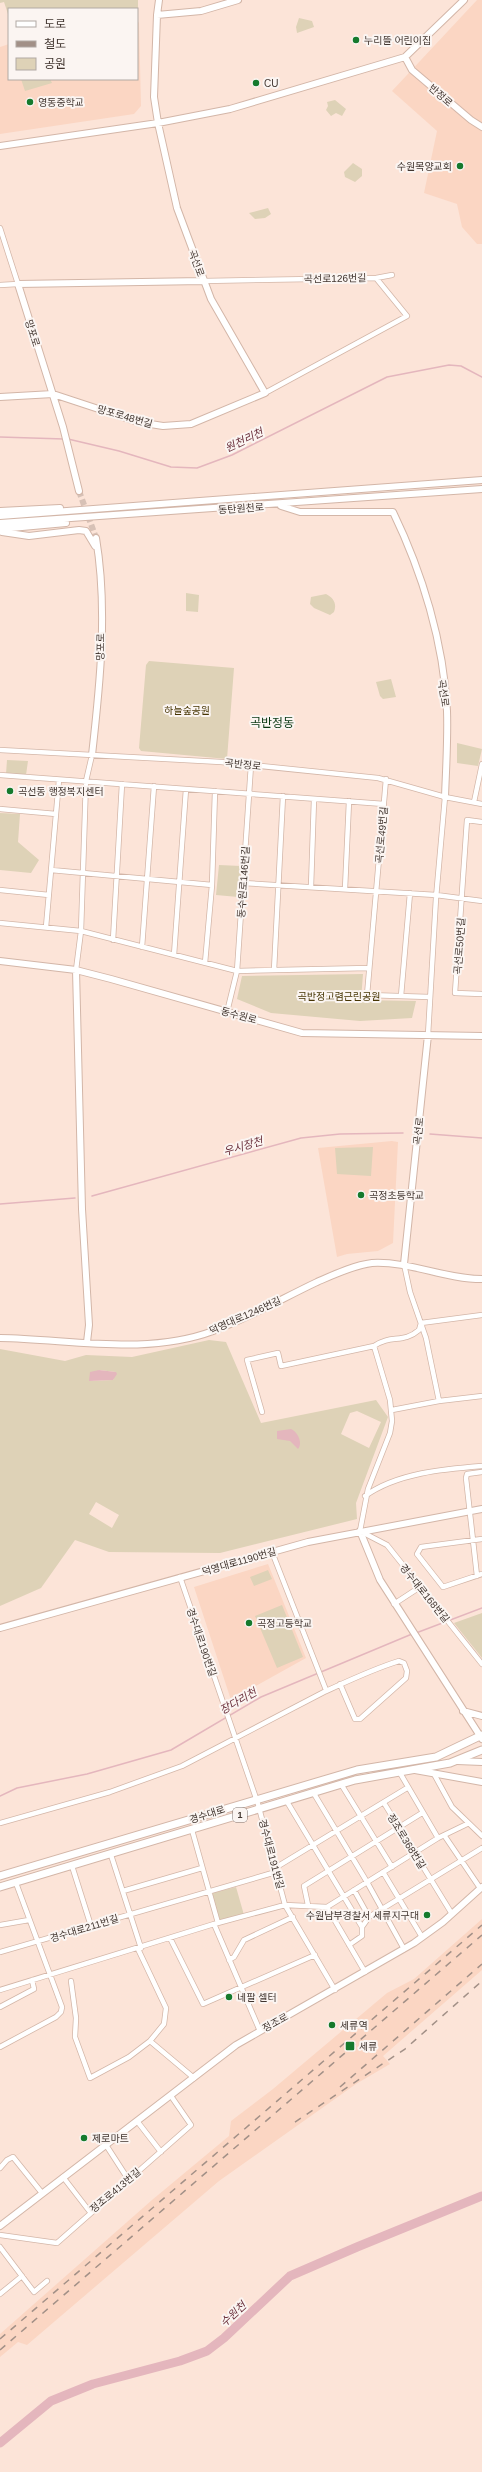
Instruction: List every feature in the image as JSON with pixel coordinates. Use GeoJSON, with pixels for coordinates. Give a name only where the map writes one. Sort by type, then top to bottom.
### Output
{"type":"FeatureCollection","features":[{"type":"Feature","properties":{"kind":"main road","name":"경수대로"},"geometry":{"type":"LineString","coordinates":[[0,1887],[16,1884],[192,1830],[258,1804],[357,1770],[436,1757],[481,1737]]}},
{"type":"Feature","properties":{"kind":"main road","name":"경수대로"},"geometry":{"type":"LineString","coordinates":[[0,1876],[258,1804],[286,1800],[340,1784],[455,1761],[482,1750]]}},
{"type":"Feature","properties":{"kind":"street","name":"곡선로"},"geometry":{"type":"LineString","coordinates":[[159,0],[154,71],[158,123],[177,208],[203,281],[265,393]]}},
{"type":"Feature","properties":{"kind":"street"},"geometry":{"type":"LineString","coordinates":[[212,0],[213,8]]}},
{"type":"Feature","properties":{"kind":"street"},"geometry":{"type":"LineString","coordinates":[[157,15],[201,11],[238,0]]}},
{"type":"Feature","properties":{"kind":"street"},"geometry":{"type":"LineString","coordinates":[[0,146],[158,123],[230,110],[405,57],[464,0]]}},
{"type":"Feature","properties":{"kind":"street","name":"반정로"},"geometry":{"type":"LineString","coordinates":[[405,57],[412,70],[471,120],[482,127]]}},
{"type":"Feature","properties":{"kind":"street"},"geometry":{"type":"LineString","coordinates":[[0,228],[18,284]]}},
{"type":"Feature","properties":{"kind":"street"},"geometry":{"type":"LineString","coordinates":[[376,278],[392,275]]}},
{"type":"Feature","properties":{"kind":"street","name":"곡선로126번길"},"geometry":{"type":"LineString","coordinates":[[203,281],[376,278],[407,316],[265,393]]}},
{"type":"Feature","properties":{"kind":"street"},"geometry":{"type":"LineString","coordinates":[[0,285],[203,281]]}},
{"type":"Feature","properties":{"kind":"street","name":"망포로"},"geometry":{"type":"LineString","coordinates":[[18,284],[63,427],[79,491]]}},
{"type":"Feature","properties":{"kind":"street","name":"망포로48번길"},"geometry":{"type":"LineString","coordinates":[[53,394],[138,422],[163,426],[191,424],[265,393]]}},
{"type":"Feature","properties":{"kind":"street"},"geometry":{"type":"LineString","coordinates":[[0,397],[53,394]]}},
{"type":"Feature","properties":{"kind":"street","name":"동탄원천로"},"geometry":{"type":"LineString","coordinates":[[0,516],[481,480]]}},
{"type":"Feature","properties":{"kind":"street","name":"동탄원천로"},"geometry":{"type":"LineString","coordinates":[[0,523],[278,505],[482,489]]}},
{"type":"Feature","properties":{"kind":"street","name":"곡선로"},"geometry":{"type":"LineString","coordinates":[[278,505],[300,512],[393,512],[412,553],[426,593],[437,638],[447,710],[445,797],[436,895],[428,1035],[404,1264]]}},
{"type":"Feature","properties":{"kind":"street"},"geometry":{"type":"LineString","coordinates":[[0,511],[121,506]]}},
{"type":"Feature","properties":{"kind":"street"},"geometry":{"type":"LineString","coordinates":[[0,530],[122,516]]}},
{"type":"Feature","properties":{"kind":"street"},"geometry":{"type":"LineString","coordinates":[[0,530],[29,536],[79,530],[86,531],[98,554]]}},
{"type":"Feature","properties":{"kind":"street","name":"망포로"},"geometry":{"type":"LineString","coordinates":[[92,755],[100,691],[101,570],[96,538]]}},
{"type":"Feature","properties":{"kind":"street","name":"곡반정로"},"geometry":{"type":"LineString","coordinates":[[0,750],[251,765],[386,779],[445,797],[482,804]]}},
{"type":"Feature","properties":{"kind":"street"},"geometry":{"type":"LineString","coordinates":[[87,1342],[89,1325],[82,1209],[76,970],[81,931],[86,781],[92,755]]}},
{"type":"Feature","properties":{"kind":"street"},"geometry":{"type":"LineString","coordinates":[[474,802],[482,764]]}},
{"type":"Feature","properties":{"kind":"street","name":"동수원로146번길"},"geometry":{"type":"LineString","coordinates":[[227,1012],[237,971],[251,765]]}},
{"type":"Feature","properties":{"kind":"street"},"geometry":{"type":"LineString","coordinates":[[0,775],[384,804]]}},
{"type":"Feature","properties":{"kind":"street","name":"곡선로49번길"},"geometry":{"type":"LineString","coordinates":[[386,779],[367,995],[401,996]]}},
{"type":"Feature","properties":{"kind":"street"},"geometry":{"type":"LineString","coordinates":[[46,927],[59,780]]}},
{"type":"Feature","properties":{"kind":"street"},"geometry":{"type":"LineString","coordinates":[[113,940],[122,784]]}},
{"type":"Feature","properties":{"kind":"street"},"geometry":{"type":"LineString","coordinates":[[142,947],[154,786]]}},
{"type":"Feature","properties":{"kind":"street"},"geometry":{"type":"LineString","coordinates":[[174,955],[181,882],[186,789]]}},
{"type":"Feature","properties":{"kind":"street"},"geometry":{"type":"LineString","coordinates":[[205,963],[212,885],[215,791]]}},
{"type":"Feature","properties":{"kind":"street"},"geometry":{"type":"LineString","coordinates":[[274,970],[283,796]]}},
{"type":"Feature","properties":{"kind":"street"},"geometry":{"type":"LineString","coordinates":[[311,887],[314,799]]}},
{"type":"Feature","properties":{"kind":"street"},"geometry":{"type":"LineString","coordinates":[[345,889],[349,801]]}},
{"type":"Feature","properties":{"kind":"street"},"geometry":{"type":"LineString","coordinates":[[0,809],[56,814]]}},
{"type":"Feature","properties":{"kind":"street","name":"곡선로50번길"},"geometry":{"type":"LineString","coordinates":[[482,822],[467,820],[455,993],[482,994]]}},
{"type":"Feature","properties":{"kind":"street"},"geometry":{"type":"LineString","coordinates":[[51,870],[212,885]]}},
{"type":"Feature","properties":{"kind":"street"},"geometry":{"type":"LineString","coordinates":[[243,883],[410,893],[482,901]]}},
{"type":"Feature","properties":{"kind":"street"},"geometry":{"type":"LineString","coordinates":[[0,890],[49,896]]}},
{"type":"Feature","properties":{"kind":"street"},"geometry":{"type":"LineString","coordinates":[[410,893],[401,996],[430,997]]}},
{"type":"Feature","properties":{"kind":"street"},"geometry":{"type":"LineString","coordinates":[[0,923],[81,931],[237,971],[369,968]]}},
{"type":"Feature","properties":{"kind":"street","name":"동수원로"},"geometry":{"type":"LineString","coordinates":[[0,961],[76,970],[302,1033],[482,1036]]}},
{"type":"Feature","properties":{"kind":"street","name":"덕영대로1246번길"},"geometry":{"type":"LineString","coordinates":[[0,1338],[141,1345],[212,1331],[336,1274],[370,1263],[404,1264],[453,1276],[482,1279]]}},
{"type":"Feature","properties":{"kind":"street"},"geometry":{"type":"LineString","coordinates":[[404,1264],[410,1292],[426,1338],[439,1401]]}},
{"type":"Feature","properties":{"kind":"street"},"geometry":{"type":"LineString","coordinates":[[421,1323],[482,1315]]}},
{"type":"Feature","properties":{"kind":"street"},"geometry":{"type":"LineString","coordinates":[[262,1412],[247,1360],[278,1353],[281,1366],[374,1346],[386,1338],[412,1336],[419,1330],[421,1323]]}},
{"type":"Feature","properties":{"kind":"street"},"geometry":{"type":"LineString","coordinates":[[374,1346],[392,1410],[390,1433],[365,1496],[360,1531],[366,1551],[394,1604],[481,1737]]}},
{"type":"Feature","properties":{"kind":"street"},"geometry":{"type":"LineString","coordinates":[[392,1410],[439,1401],[482,1396]]}},
{"type":"Feature","properties":{"kind":"street"},"geometry":{"type":"LineString","coordinates":[[365,1496],[375,1489],[408,1478],[441,1470],[482,1466]]}},
{"type":"Feature","properties":{"kind":"street"},"geometry":{"type":"LineString","coordinates":[[482,1472],[467,1474],[466,1478],[473,1540],[480,1575],[443,1587],[417,1554],[422,1547],[473,1540],[482,1539]]}},
{"type":"Feature","properties":{"kind":"street","name":"덕영대로1190번길"},"geometry":{"type":"LineString","coordinates":[[0,1628],[272,1552],[360,1531],[482,1509]]}},
{"type":"Feature","properties":{"kind":"street","name":"경수대로168번길"},"geometry":{"type":"LineString","coordinates":[[360,1531],[387,1545],[482,1664]]}},
{"type":"Feature","properties":{"kind":"street"},"geometry":{"type":"LineString","coordinates":[[272,1552],[326,1690]]}},
{"type":"Feature","properties":{"kind":"street","name":"경수대로190번길"},"geometry":{"type":"LineString","coordinates":[[180,1577],[236,1738]]}},
{"type":"Feature","properties":{"kind":"street"},"geometry":{"type":"LineString","coordinates":[[394,1604],[420,1586]]}},
{"type":"Feature","properties":{"kind":"street"},"geometry":{"type":"LineString","coordinates":[[0,1823],[148,1779],[182,1766],[326,1690],[340,1684],[399,1661],[404,1663],[407,1671],[406,1678],[360,1720],[355,1719],[340,1684]]}},
{"type":"Feature","properties":{"kind":"street"},"geometry":{"type":"LineString","coordinates":[[463,1711],[482,1716]]}},
{"type":"Feature","properties":{"kind":"street"},"geometry":{"type":"LineString","coordinates":[[236,1738],[258,1804]]}},
{"type":"Feature","properties":{"kind":"street"},"geometry":{"type":"LineString","coordinates":[[455,1761],[482,1762]]}},
{"type":"Feature","properties":{"kind":"street"},"geometry":{"type":"LineString","coordinates":[[415,1770],[482,1782]]}},
{"type":"Feature","properties":{"kind":"street"},"geometry":{"type":"LineString","coordinates":[[400,1773],[407,1788],[438,1838]]}},
{"type":"Feature","properties":{"kind":"street"},"geometry":{"type":"LineString","coordinates":[[434,1774],[446,1800],[467,1824],[482,1836]]}},
{"type":"Feature","properties":{"kind":"street"},"geometry":{"type":"LineString","coordinates":[[340,1784],[392,1867]]}},
{"type":"Feature","properties":{"kind":"street"},"geometry":{"type":"LineString","coordinates":[[130,1914],[276,1870],[313,1845],[407,1788]]}},
{"type":"Feature","properties":{"kind":"street"},"geometry":{"type":"LineString","coordinates":[[313,1792],[352,1856],[404,1949]]}},
{"type":"Feature","properties":{"kind":"street"},"geometry":{"type":"LineString","coordinates":[[286,1800],[362,1926],[362,1936],[349,1945]]}},
{"type":"Feature","properties":{"kind":"street","name":"정조로368번길"},"geometry":{"type":"LineString","coordinates":[[384,1803],[452,1914]]}},
{"type":"Feature","properties":{"kind":"street","name":"경수대로191번길"},"geometry":{"type":"LineString","coordinates":[[258,1804],[285,1905],[336,1990]]}},
{"type":"Feature","properties":{"kind":"street"},"geometry":{"type":"LineString","coordinates":[[308,1905],[304,1886],[422,1813]]}},
{"type":"Feature","properties":{"kind":"street"},"geometry":{"type":"LineString","coordinates":[[0,1990],[216,1923],[285,1905],[327,1907],[438,1838],[467,1824]]}},
{"type":"Feature","properties":{"kind":"street"},"geometry":{"type":"LineString","coordinates":[[192,1830],[209,1891],[216,1923],[229,1960],[260,2031]]}},
{"type":"Feature","properties":{"kind":"street"},"geometry":{"type":"LineString","coordinates":[[444,1835],[461,1862],[481,1888]]}},
{"type":"Feature","properties":{"kind":"street","name":"정조로368번길"},"geometry":{"type":"LineString","coordinates":[[369,1916],[400,1899],[482,1848]]}},
{"type":"Feature","properties":{"kind":"street","name":"경수대로211번길"},"geometry":{"type":"LineString","coordinates":[[70,1981],[76,2018],[75,2037],[90,2078],[130,2057],[150,2041],[164,2024],[166,2008],[139,1948],[112,1854]]}},
{"type":"Feature","properties":{"kind":"street"},"geometry":{"type":"LineString","coordinates":[[72,1866],[91,1926]]}},
{"type":"Feature","properties":{"kind":"street"},"geometry":{"type":"LineString","coordinates":[[123,1891],[202,1868]]}},
{"type":"Feature","properties":{"kind":"street"},"geometry":{"type":"LineString","coordinates":[[383,1872],[422,1937]]}},
{"type":"Feature","properties":{"kind":"street"},"geometry":{"type":"LineString","coordinates":[[0,2047],[61,2012],[62,2007],[16,1884]]}},
{"type":"Feature","properties":{"kind":"street","name":"정조로"},"geometry":{"type":"LineString","coordinates":[[0,2226],[236,2045],[336,1990],[404,1949],[452,1914],[481,1888]]}},
{"type":"Feature","properties":{"kind":"street"},"geometry":{"type":"LineString","coordinates":[[354,1890],[369,1916],[362,1926]]}},
{"type":"Feature","properties":{"kind":"street"},"geometry":{"type":"LineString","coordinates":[[327,1907],[365,1972]]}},
{"type":"Feature","properties":{"kind":"street","name":"경수대로211번길"},"geometry":{"type":"LineString","coordinates":[[0,1952],[130,1914]]}},
{"type":"Feature","properties":{"kind":"street"},"geometry":{"type":"LineString","coordinates":[[229,1960],[234,1957],[244,1940],[293,1917]]}},
{"type":"Feature","properties":{"kind":"street"},"geometry":{"type":"LineString","coordinates":[[0,1925],[30,1920]]}},
{"type":"Feature","properties":{"kind":"street"},"geometry":{"type":"LineString","coordinates":[[170,1938],[203,2004],[241,1989],[315,1955]]}},
{"type":"Feature","properties":{"kind":"street"},"geometry":{"type":"LineString","coordinates":[[0,2007],[34,1989],[32,1980]]}},
{"type":"Feature","properties":{"kind":"street"},"geometry":{"type":"LineString","coordinates":[[150,2041],[194,2078]]}},
{"type":"Feature","properties":{"kind":"street","name":"정조로413번길"},"geometry":{"type":"LineString","coordinates":[[0,2235],[57,2243],[90,2212],[191,2125],[171,2096]]}},
{"type":"Feature","properties":{"kind":"street"},"geometry":{"type":"LineString","coordinates":[[137,2121],[161,2152]]}},
{"type":"Feature","properties":{"kind":"street"},"geometry":{"type":"LineString","coordinates":[[106,2145],[128,2179]]}},
{"type":"Feature","properties":{"kind":"street"},"geometry":{"type":"LineString","coordinates":[[0,2168],[7,2160],[13,2157],[42,2193]]}},
{"type":"Feature","properties":{"kind":"street"},"geometry":{"type":"LineString","coordinates":[[63,2178],[90,2212]]}},
{"type":"Feature","properties":{"kind":"street"},"geometry":{"type":"LineString","coordinates":[[0,2247],[34,2292],[48,2281]]}},
{"type":"Feature","properties":{"kind":"street"},"geometry":{"type":"LineString","coordinates":[[0,2294],[22,2276]]}},
{"type":"Feature","properties":{"kind":"shaded area"},"geometry":{"type":"Polygon","coordinates":[[[477,0],[482,0],[482,244],[477,244],[462,227],[457,204],[424,193],[437,131],[392,91],[477,0]]]}},
{"type":"Feature","properties":{"kind":"shaded area"},"geometry":{"type":"Polygon","coordinates":[[[138,22],[141,106],[134,114],[0,134],[0,47],[8,44],[8,80],[138,80],[138,22]]]}},
{"type":"Feature","properties":{"kind":"shaded area","name":"곡정초등학교"},"geometry":{"type":"Polygon","coordinates":[[[392,1141],[398,1142],[393,1243],[378,1251],[347,1254],[337,1257],[318,1148],[392,1141]]]}},
{"type":"Feature","properties":{"kind":"shaded area"},"geometry":{"type":"Polygon","coordinates":[[[99,1370],[116,1372],[117,1374],[113,1380],[89,1381],[90,1372],[99,1370]]]}},
{"type":"Feature","properties":{"kind":"shaded area"},"geometry":{"type":"Polygon","coordinates":[[[294,1430],[299,1438],[300,1444],[298,1449],[290,1441],[277,1439],[277,1431],[294,1430]]]}},
{"type":"Feature","properties":{"kind":"shaded area","name":"곡정고등학교"},"geometry":{"type":"Polygon","coordinates":[[[268,1564],[306,1658],[231,1700],[194,1587],[268,1564]]]}},
{"type":"Feature","properties":{"kind":"shaded area"},"geometry":{"type":"Polygon","coordinates":[[[482,1919],[482,1970],[383,2056],[390,2064],[356,2084],[219,2181],[27,2345],[18,2342],[0,2357],[0,2334],[152,2200],[229,2136],[231,2121],[273,2089],[387,1993],[414,1979],[482,1919]]]}},
{"type":"Feature","properties":{"kind":"green space"},"geometry":{"type":"Polygon","coordinates":[[[0,0],[138,0],[138,8],[8,8],[8,14],[4,2],[0,3],[0,0]]]}},
{"type":"Feature","properties":{"kind":"green space"},"geometry":{"type":"Polygon","coordinates":[[[299,18],[312,21],[314,27],[297,33],[296,27],[299,18]]]}},
{"type":"Feature","properties":{"kind":"green space"},"geometry":{"type":"Polygon","coordinates":[[[21,80],[50,80],[52,83],[25,91],[21,80]]]}},
{"type":"Feature","properties":{"kind":"green space"},"geometry":{"type":"Polygon","coordinates":[[[335,100],[346,109],[342,116],[336,113],[331,116],[326,110],[328,106],[327,102],[335,100]]]}},
{"type":"Feature","properties":{"kind":"green space"},"geometry":{"type":"Polygon","coordinates":[[[353,163],[362,169],[362,176],[355,182],[345,177],[344,172],[353,163]]]}},
{"type":"Feature","properties":{"kind":"green space"},"geometry":{"type":"Polygon","coordinates":[[[268,208],[271,214],[265,218],[255,219],[249,213],[268,208]]]}},
{"type":"Feature","properties":{"kind":"green space"},"geometry":{"type":"Polygon","coordinates":[[[186,593],[199,595],[198,612],[186,611],[186,593]]]}},
{"type":"Feature","properties":{"kind":"green space"},"geometry":{"type":"Polygon","coordinates":[[[326,594],[333,599],[335,604],[334,612],[330,615],[314,608],[310,604],[311,597],[326,594]]]}},
{"type":"Feature","properties":{"kind":"green space","name":"하늘숲공원"},"geometry":{"type":"Polygon","coordinates":[[[149,661],[234,668],[227,759],[141,751],[139,748],[146,665],[149,661]]]}},
{"type":"Feature","properties":{"kind":"green space"},"geometry":{"type":"Polygon","coordinates":[[[391,679],[396,697],[383,699],[380,696],[376,682],[391,679]]]}},
{"type":"Feature","properties":{"kind":"green space"},"geometry":{"type":"Polygon","coordinates":[[[457,743],[482,749],[478,766],[457,763],[457,743]]]}},
{"type":"Feature","properties":{"kind":"green space"},"geometry":{"type":"Polygon","coordinates":[[[7,760],[28,761],[26,775],[6,774],[7,760]]]}},
{"type":"Feature","properties":{"kind":"green space"},"geometry":{"type":"Polygon","coordinates":[[[0,813],[20,814],[18,842],[39,860],[31,873],[0,870],[0,813]]]}},
{"type":"Feature","properties":{"kind":"green space"},"geometry":{"type":"Polygon","coordinates":[[[219,865],[241,866],[238,897],[216,895],[219,865]]]}},
{"type":"Feature","properties":{"kind":"green space","name":"곡반정고렴근린공원"},"geometry":{"type":"Polygon","coordinates":[[[363,974],[361,1000],[416,1001],[412,1018],[360,1021],[271,1013],[237,999],[242,976],[363,974]]]}},
{"type":"Feature","properties":{"kind":"green space"},"geometry":{"type":"Polygon","coordinates":[[[373,1147],[371,1176],[337,1174],[335,1148],[373,1147]]]}},
{"type":"Feature","properties":{"kind":"green space"},"geometry":{"type":"Polygon","coordinates":[[[209,1340],[226,1342],[261,1423],[376,1400],[388,1417],[356,1503],[357,1519],[220,1553],[109,1552],[75,1540],[41,1588],[0,1606],[0,1349],[65,1361],[86,1355],[132,1357],[209,1340]],[[99,1370],[89,1381],[113,1380],[116,1372],[99,1370]],[[357,1411],[350,1413],[341,1434],[369,1448],[381,1422],[357,1411]],[[96,1502],[89,1514],[112,1528],[119,1515],[96,1502]]]}},
{"type":"Feature","properties":{"kind":"green space"},"geometry":{"type":"Polygon","coordinates":[[[268,1570],[272,1579],[254,1586],[250,1577],[268,1570]]]}},
{"type":"Feature","properties":{"kind":"green space"},"geometry":{"type":"Polygon","coordinates":[[[282,1605],[303,1657],[277,1668],[255,1616],[282,1605]]]}},
{"type":"Feature","properties":{"kind":"green space"},"geometry":{"type":"Polygon","coordinates":[[[482,1613],[482,1658],[454,1623],[482,1613]]]}},
{"type":"Feature","properties":{"kind":"green space"},"geometry":{"type":"Polygon","coordinates":[[[236,1887],[244,1915],[219,1921],[212,1893],[236,1887]]]}},
{"type":"Feature","properties":{"kind":"waterway","name":"원천리천"},"geometry":{"type":"LineString","coordinates":[[68,439],[119,451],[171,467],[197,468],[232,455],[387,377],[449,365],[461,366],[482,377]]}},
{"type":"Feature","properties":{"kind":"waterway","name":"원천리천"},"geometry":{"type":"LineString","coordinates":[[0,437],[64,439]]}},
{"type":"Feature","properties":{"kind":"waterway","name":"우시장천"},"geometry":{"type":"LineString","coordinates":[[92,1196],[301,1138],[340,1134],[403,1133]]}},
{"type":"Feature","properties":{"kind":"waterway","name":"우시장천"},"geometry":{"type":"LineString","coordinates":[[430,1134],[482,1138]]}},
{"type":"Feature","properties":{"kind":"waterway","name":"우시장천"},"geometry":{"type":"LineString","coordinates":[[0,1204],[75,1198]]}},
{"type":"Feature","properties":{"kind":"waterway","name":"장다리천"},"geometry":{"type":"LineString","coordinates":[[416,1633],[482,1608]]}},
{"type":"Feature","properties":{"kind":"waterway","name":"장다리천"},"geometry":{"type":"LineString","coordinates":[[0,1796],[17,1788],[87,1774],[171,1750],[261,1697],[412,1634]]}},
{"type":"Feature","properties":{"kind":"waterway","name":"수원천"},"geometry":{"type":"LineString","coordinates":[[0,2443],[51,2401],[93,2384],[180,2361],[207,2351],[224,2338],[290,2276],[482,2196]]}},
{"type":"Feature","properties":{"kind":"tunnel"},"geometry":{"type":"LineString","coordinates":[[79,491],[96,538]]}},
{"type":"Feature","properties":{"kind":"railway"},"geometry":{"type":"LineString","coordinates":[[0,2339],[482,1925]]}},
{"type":"Feature","properties":{"kind":"railway"},"geometry":{"type":"LineString","coordinates":[[0,2350],[482,1935]]}},
{"type":"Feature","properties":{"kind":"railway"},"geometry":{"type":"LineString","coordinates":[[340,2087],[482,1964]]}},
{"type":"Feature","properties":{"kind":"railway"},"geometry":{"type":"LineString","coordinates":[[295,2122],[405,2049],[482,1981]]}},
{"type":"Feature","properties":{"kind":"place","name":"누리뜰 어린이집"},"geometry":{"type":"Point","coordinates":[356,40]}},
{"type":"Feature","properties":{"kind":"place","name":"CU"},"geometry":{"type":"Point","coordinates":[256,83]}},
{"type":"Feature","properties":{"kind":"place","name":"영동중학교"},"geometry":{"type":"Point","coordinates":[30,102]}},
{"type":"Feature","properties":{"kind":"place","name":"수원목양교회"},"geometry":{"type":"Point","coordinates":[460,166]}},
{"type":"Feature","properties":{"kind":"place","name":"곡선동 행정복지센터"},"geometry":{"type":"Point","coordinates":[10,791]}},
{"type":"Feature","properties":{"kind":"place","name":"곡정초등학교"},"geometry":{"type":"Point","coordinates":[361,1195]}},
{"type":"Feature","properties":{"kind":"place","name":"곡정고등학교"},"geometry":{"type":"Point","coordinates":[249,1623]}},
{"type":"Feature","properties":{"kind":"place","name":"수원남부경찰서 세류지구대"},"geometry":{"type":"Point","coordinates":[427,1915]}},
{"type":"Feature","properties":{"kind":"place","name":"네팔 셀터"},"geometry":{"type":"Point","coordinates":[229,1997]}},
{"type":"Feature","properties":{"kind":"place","name":"세류역"},"geometry":{"type":"Point","coordinates":[332,2025]}},
{"type":"Feature","properties":{"kind":"place","name":"세류"},"geometry":{"type":"Point","coordinates":[350,2046]}},
{"type":"Feature","properties":{"kind":"place","name":"제로마트"},"geometry":{"type":"Point","coordinates":[84,2138]}},
{"type":"Feature","properties":{"kind":"district","name":"곡반정동"},"geometry":{"type":"Point","coordinates":[272,723]}}]}
